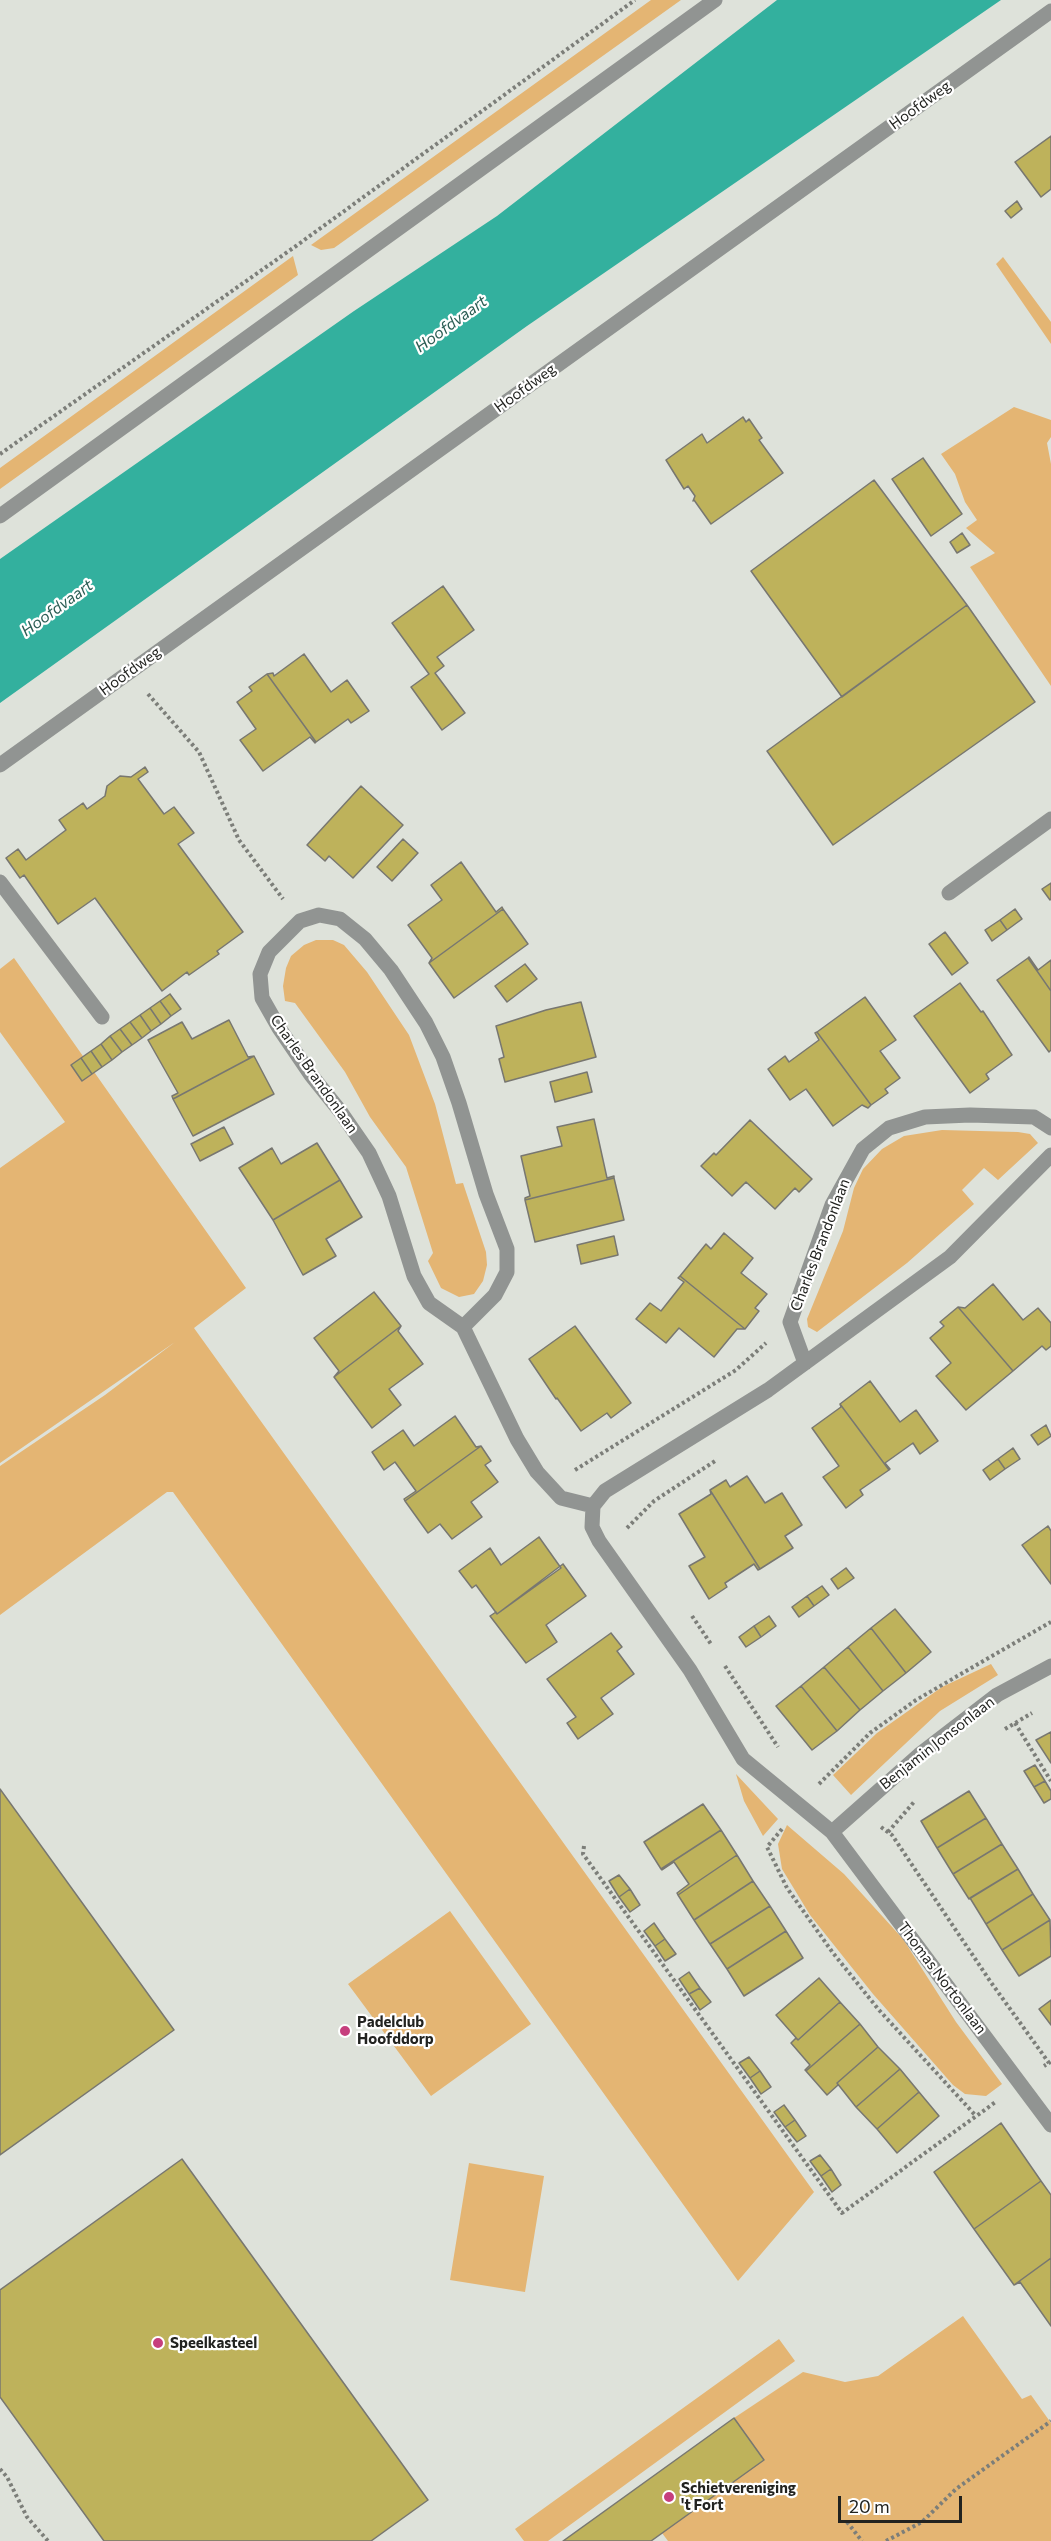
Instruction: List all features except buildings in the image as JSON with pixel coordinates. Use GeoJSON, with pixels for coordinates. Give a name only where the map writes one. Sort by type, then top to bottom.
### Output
{"type":"FeatureCollection","features":[{"type":"Feature","properties":{"kind":"street"},"geometry":{"type":"LineString","coordinates":[[0,516],[715,0]]}},
{"type":"Feature","properties":{"kind":"street","name":"Hoofdweg"},"geometry":{"type":"LineString","coordinates":[[0,765],[1051,11]]}},
{"type":"Feature","properties":{"kind":"street"},"geometry":{"type":"LineString","coordinates":[[949,893],[1051,819]]}},
{"type":"Feature","properties":{"kind":"street"},"geometry":{"type":"LineString","coordinates":[[0,882],[102,1017]]}},
{"type":"Feature","properties":{"kind":"street"},"geometry":{"type":"LineString","coordinates":[[300,921],[319,915],[340,919],[365,939],[391,970],[426,1023],[443,1057],[486,1194],[507,1249],[507,1272],[495,1295],[463,1327]]}},
{"type":"Feature","properties":{"kind":"street","name":"Charles Brandonlaan"},"geometry":{"type":"LineString","coordinates":[[300,921],[269,952],[260,974],[262,998],[311,1075],[369,1153],[389,1196],[414,1276],[429,1303],[463,1327],[517,1439],[537,1472],[561,1497],[593,1506]]}},
{"type":"Feature","properties":{"kind":"street","name":"Charles Brandonlaan"},"geometry":{"type":"LineString","coordinates":[[805,1363],[790,1322],[832,1205],[863,1149],[889,1128],[925,1117],[970,1115],[1034,1118],[1051,1128]]}},
{"type":"Feature","properties":{"kind":"street"},"geometry":{"type":"LineString","coordinates":[[832,1832],[743,1759],[690,1670],[599,1541],[592,1527],[593,1506],[605,1491],[768,1390],[950,1257],[1051,1155]]}},
{"type":"Feature","properties":{"kind":"street","name":"Benjamin Jonsonlaan"},"geometry":{"type":"LineString","coordinates":[[832,1832],[919,1755],[997,1695],[1051,1666]]}},
{"type":"Feature","properties":{"kind":"street","name":"Thomas Nortonlaan"},"geometry":{"type":"LineString","coordinates":[[832,1832],[1051,2124]]}},
{"type":"Feature","properties":{"kind":"path"},"geometry":{"type":"LineString","coordinates":[[0,454],[296,246],[635,0]]}},
{"type":"Feature","properties":{"kind":"path"},"geometry":{"type":"LineString","coordinates":[[131,671],[160,710],[199,752],[239,840],[300,921]]}},
{"type":"Feature","properties":{"kind":"path"},"geometry":{"type":"LineString","coordinates":[[633,1536],[626,1527],[654,1501],[723,1456]]}},
{"type":"Feature","properties":{"kind":"path"},"geometry":{"type":"LineString","coordinates":[[686,1608],[716,1651]]}},
{"type":"Feature","properties":{"kind":"path"},"geometry":{"type":"LineString","coordinates":[[722,1660],[783,1755]]}},
{"type":"Feature","properties":{"kind":"path"},"geometry":{"type":"LineString","coordinates":[[997,1695],[1051,1781]]}},
{"type":"Feature","properties":{"kind":"path"},"geometry":{"type":"LineString","coordinates":[[810,1776],[828,1789]]}},
{"type":"Feature","properties":{"kind":"path"},"geometry":{"type":"LineString","coordinates":[[584,1846],[583,1854],[842,2213],[1050,2065],[990,1981],[892,1835],[879,1826]]}},
{"type":"Feature","properties":{"kind":"path"},"geometry":{"type":"LineString","coordinates":[[886,2541],[922,2522],[956,2489],[1051,2421]]}},
{"type":"Feature","properties":{"kind":"path"},"geometry":{"type":"LineString","coordinates":[[0,2469],[7,2477],[27,2517],[48,2541]]}},
{"type":"Feature","properties":{"kind":"path"},"geometry":{"type":"LineString","coordinates":[[847,2522],[862,2541]]}},
{"type":"Feature","properties":{"kind":"shaded area"},"geometry":{"type":"Polygon","coordinates":[[[651,0],[681,0],[334,248],[321,250],[311,245],[651,0]]]}},
{"type":"Feature","properties":{"kind":"shaded area"},"geometry":{"type":"Polygon","coordinates":[[[293,256],[298,275],[0,489],[0,468],[293,256]]]}},
{"type":"Feature","properties":{"kind":"shaded area"},"geometry":{"type":"Polygon","coordinates":[[[1003,257],[1051,322],[1051,344],[996,264],[1003,257]]]}},
{"type":"Feature","properties":{"kind":"shaded area"},"geometry":{"type":"Polygon","coordinates":[[[1014,407],[1051,420],[1051,437],[1047,443],[1051,464],[1051,686],[970,567],[995,553],[966,528],[977,520],[965,502],[955,474],[941,454],[1014,407]]]}},
{"type":"Feature","properties":{"kind":"shaded area"},"geometry":{"type":"Polygon","coordinates":[[[316,940],[333,940],[344,945],[367,972],[409,1035],[435,1104],[456,1184],[463,1183],[486,1252],[487,1265],[483,1281],[474,1294],[459,1297],[441,1288],[428,1261],[433,1253],[406,1167],[370,1117],[345,1072],[295,1003],[285,1001],[283,986],[291,956],[304,945],[316,940]]]}},
{"type":"Feature","properties":{"kind":"shaded area"},"geometry":{"type":"Polygon","coordinates":[[[14,958],[246,1288],[194,1328],[814,2192],[738,2281],[173,1492],[167,1492],[0,1615],[0,1466],[105,1395],[175,1342],[0,1463],[0,1168],[65,1122],[0,1032],[0,969],[14,958]]]}},
{"type":"Feature","properties":{"kind":"shaded area"},"geometry":{"type":"Polygon","coordinates":[[[942,1130],[1018,1132],[1030,1134],[1038,1143],[998,1180],[984,1168],[962,1190],[974,1204],[907,1263],[817,1332],[808,1327],[807,1319],[843,1231],[854,1188],[863,1169],[882,1149],[904,1136],[942,1130]]]}},
{"type":"Feature","properties":{"kind":"shaded area"},"geometry":{"type":"Polygon","coordinates":[[[991,1664],[998,1675],[940,1711],[851,1795],[833,1775],[877,1733],[942,1687],[991,1664]]]}},
{"type":"Feature","properties":{"kind":"shaded area"},"geometry":{"type":"Polygon","coordinates":[[[736,1774],[778,1819],[763,1836],[744,1801],[736,1774]]]}},
{"type":"Feature","properties":{"kind":"shaded area"},"geometry":{"type":"Polygon","coordinates":[[[787,1825],[844,1874],[903,1939],[956,2022],[1002,2084],[986,2096],[965,2094],[953,2085],[873,1994],[810,1915],[782,1869],[778,1844],[787,1825]]]}},
{"type":"Feature","properties":{"kind":"shaded area"},"geometry":{"type":"Polygon","coordinates":[[[450,1911],[531,2024],[431,2096],[348,1984],[450,1911]]]}},
{"type":"Feature","properties":{"kind":"shaded area"},"geometry":{"type":"Polygon","coordinates":[[[469,2163],[544,2176],[525,2292],[450,2280],[469,2163]]]}},
{"type":"Feature","properties":{"kind":"shaded area"},"geometry":{"type":"Polygon","coordinates":[[[963,2316],[1022,2399],[1031,2395],[1051,2423],[1051,2541],[668,2541],[662,2533],[763,2460],[734,2418],[803,2372],[845,2382],[878,2376],[963,2316]]]}},
{"type":"Feature","properties":{"kind":"shaded area"},"geometry":{"type":"Polygon","coordinates":[[[779,2339],[795,2361],[548,2541],[524,2541],[515,2529],[779,2339]]]}},
{"type":"Feature","properties":{"kind":"water","name":"Hoofdvaart"},"geometry":{"type":"Polygon","coordinates":[[[777,0],[1001,0],[527,326],[0,703],[0,559],[354,311],[497,216],[777,0]]]}},
{"type":"Feature","properties":{"kind":"place","name":"Padelclub Hoofddorp"},"geometry":{"type":"Point","coordinates":[345,2031]}},
{"type":"Feature","properties":{"kind":"place","name":"Speelkasteel"},"geometry":{"type":"Point","coordinates":[158,2343]}},
{"type":"Feature","properties":{"kind":"place","name":"Schietvereniging 't Fort"},"geometry":{"type":"Point","coordinates":[669,2497]}}]}
